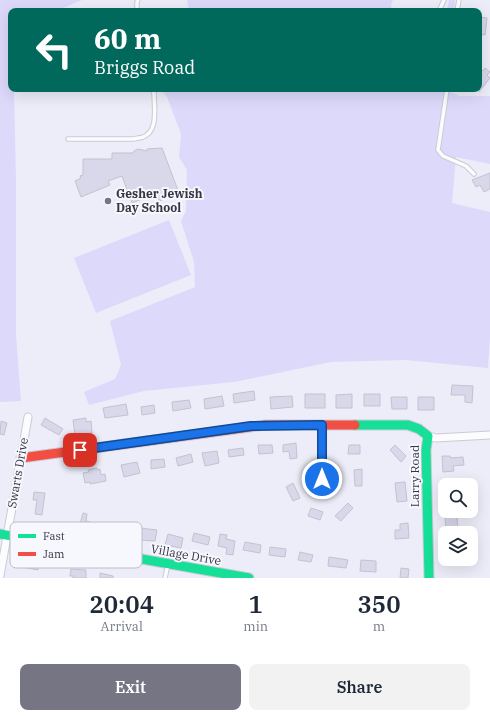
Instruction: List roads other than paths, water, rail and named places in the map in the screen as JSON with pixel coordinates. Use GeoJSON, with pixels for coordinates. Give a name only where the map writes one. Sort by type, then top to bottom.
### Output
{"type":"FeatureCollection","features":[{"type":"Feature","properties":{"kind":"street","name":"Swarts Drive"},"geometry":{"type":"LineString","coordinates":[[0,576],[4,535],[21,458],[28,417]]}},
{"type":"Feature","properties":{"kind":"street"},"geometry":{"type":"LineString","coordinates":[[322,425],[323,492]]}},
{"type":"Feature","properties":{"kind":"street","name":"Larry Road"},"geometry":{"type":"LineString","coordinates":[[21,458],[251,426],[408,425],[419,429],[428,436],[426,450],[429,578]]}},
{"type":"Feature","properties":{"kind":"street"},"geometry":{"type":"LineString","coordinates":[[428,436],[436,438],[490,435]]}},
{"type":"Feature","properties":{"kind":"street","name":"Village Drive"},"geometry":{"type":"LineString","coordinates":[[142,559],[249,578]]}},
{"type":"Feature","properties":{"kind":"lane"},"geometry":{"type":"LineString","coordinates":[[68,139],[134,139],[144,137],[150,133],[154,126],[154,92]]}},
{"type":"Feature","properties":{"kind":"lane"},"geometry":{"type":"LineString","coordinates":[[447,92],[438,150],[442,156],[466,166],[474,174]]}},
{"type":"Feature","properties":{"kind":"lane"},"geometry":{"type":"LineString","coordinates":[[165,578],[168,564]]}},
{"type":"Feature","properties":{"kind":"place","name":"Gesher Jewish Day School"},"geometry":{"type":"Point","coordinates":[108,201]}}]}
